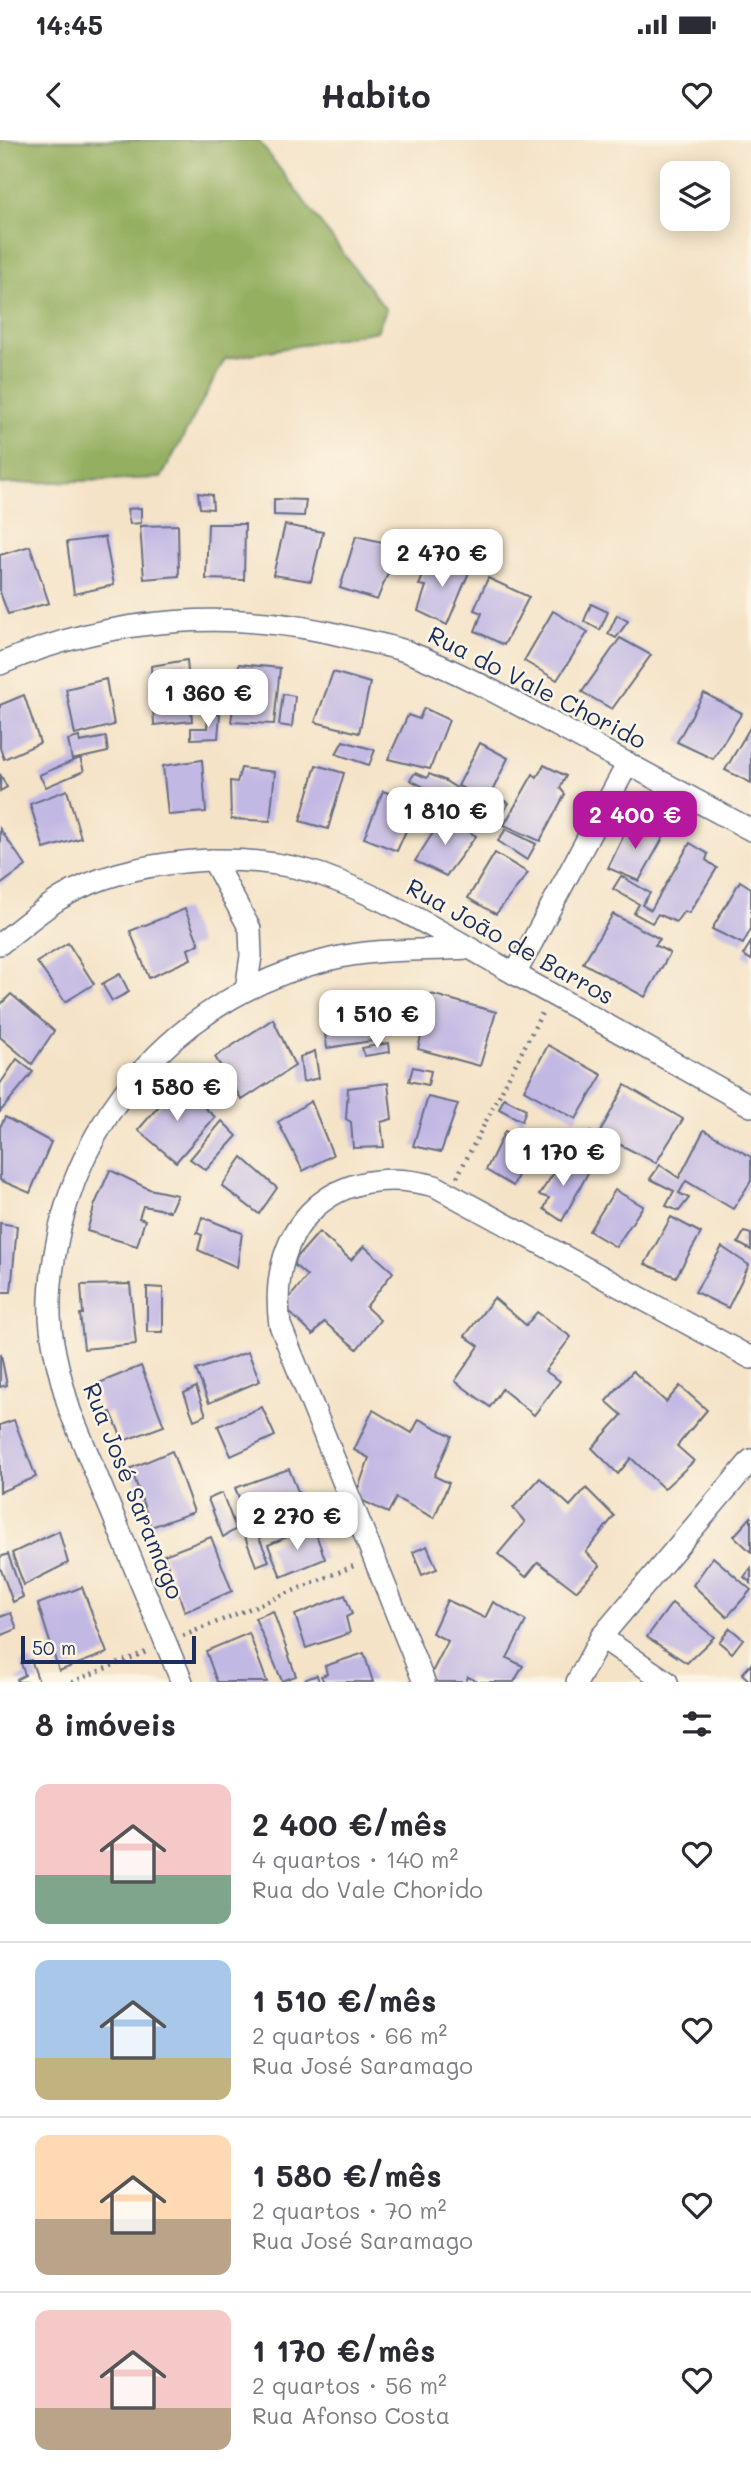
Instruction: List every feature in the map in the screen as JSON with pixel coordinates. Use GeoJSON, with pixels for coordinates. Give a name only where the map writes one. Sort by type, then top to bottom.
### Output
{"type":"FeatureCollection","features":[{"type":"Feature","properties":{"kind":"street","name":"Rua do Vale Chorido"},"geometry":{"type":"LineString","coordinates":[[0,664],[38,648],[98,632],[157,623],[255,619],[332,632],[407,651],[503,695],[751,830]]}},
{"type":"Feature","properties":{"kind":"street"},"geometry":{"type":"LineString","coordinates":[[515,974],[628,763]]}},
{"type":"Feature","properties":{"kind":"street"},"geometry":{"type":"LineString","coordinates":[[213,860],[250,929],[251,956],[246,990]]}},
{"type":"Feature","properties":{"kind":"street","name":"Rua João de Barros"},"geometry":{"type":"LineString","coordinates":[[0,944],[60,898],[100,880],[151,866],[213,860],[268,864],[321,875],[401,911],[751,1106]]}},
{"type":"Feature","properties":{"kind":"street","name":"Rua José Saramago"},"geometry":{"type":"LineString","coordinates":[[182,1682],[69,1411],[51,1327],[54,1261],[68,1195],[87,1147],[116,1099],[150,1061],[187,1029],[246,990],[331,959],[374,952],[468,948]]}},
{"type":"Feature","properties":{"kind":"street"},"geometry":{"type":"LineString","coordinates":[[424,1682],[280,1325],[276,1297],[279,1272],[288,1242],[307,1216],[332,1195],[358,1184],[410,1180],[449,1192],[751,1358]]}},
{"type":"Feature","properties":{"kind":"street"},"geometry":{"type":"LineString","coordinates":[[577,1682],[600,1637],[751,1460]]}},
{"type":"Feature","properties":{"kind":"street"},"geometry":{"type":"LineString","coordinates":[[600,1637],[667,1682]]}},
{"type":"Feature","properties":{"kind":"path"},"geometry":{"type":"LineString","coordinates":[[449,1192],[551,994]]}},
{"type":"Feature","properties":{"kind":"path"},"geometry":{"type":"LineString","coordinates":[[72,1682],[373,1559]]}},
{"type":"Feature","properties":{"kind":"green space"},"geometry":{"type":"Polygon","coordinates":[[[0,140],[258,140],[386,310],[377,331],[225,359],[161,478],[0,484],[0,140]]]}},
{"type":"Feature","properties":{"kind":"building"},"geometry":{"type":"Polygon","coordinates":[[[198,493],[212,495],[213,509],[200,508],[198,493]]]}},
{"type":"Feature","properties":{"kind":"building"},"geometry":{"type":"Polygon","coordinates":[[[274,499],[306,500],[304,516],[274,515],[274,499]]]}},
{"type":"Feature","properties":{"kind":"building"},"geometry":{"type":"Polygon","coordinates":[[[141,508],[141,523],[130,524],[127,509],[141,508]]]}},
{"type":"Feature","properties":{"kind":"building"},"geometry":{"type":"Polygon","coordinates":[[[208,524],[245,524],[244,580],[206,579],[208,524]]]}},
{"type":"Feature","properties":{"kind":"building"},"geometry":{"type":"Polygon","coordinates":[[[178,525],[179,576],[144,579],[140,526],[178,525]]]}},
{"type":"Feature","properties":{"kind":"building"},"geometry":{"type":"Polygon","coordinates":[[[285,525],[323,532],[311,581],[273,575],[285,525]]]}},
{"type":"Feature","properties":{"kind":"building"},"geometry":{"type":"Polygon","coordinates":[[[356,536],[399,546],[377,600],[340,588],[356,536]]]}},
{"type":"Feature","properties":{"kind":"building"},"geometry":{"type":"Polygon","coordinates":[[[105,537],[114,585],[74,594],[67,542],[105,537]]]}},
{"type":"Feature","properties":{"kind":"building"},"geometry":{"type":"Polygon","coordinates":[[[30,546],[49,603],[8,614],[0,592],[0,555],[30,546]]]}},
{"type":"Feature","properties":{"kind":"building"},"geometry":{"type":"Polygon","coordinates":[[[432,555],[470,570],[447,625],[418,611],[426,586],[419,585],[432,555]]]}},
{"type":"Feature","properties":{"kind":"building"},"geometry":{"type":"Polygon","coordinates":[[[488,578],[529,597],[504,645],[475,631],[482,613],[474,610],[488,578]]]}},
{"type":"Feature","properties":{"kind":"building"},"geometry":{"type":"Polygon","coordinates":[[[591,604],[608,612],[600,630],[584,621],[591,604]]]}},
{"type":"Feature","properties":{"kind":"building"},"geometry":{"type":"Polygon","coordinates":[[[553,611],[588,632],[557,680],[524,661],[553,611]]]}},
{"type":"Feature","properties":{"kind":"building"},"geometry":{"type":"Polygon","coordinates":[[[617,615],[628,621],[616,638],[608,634],[617,615]]]}},
{"type":"Feature","properties":{"kind":"building"},"geometry":{"type":"Polygon","coordinates":[[[620,638],[651,655],[612,709],[582,692],[620,638]]]}},
{"type":"Feature","properties":{"kind":"building"},"geometry":{"type":"Polygon","coordinates":[[[187,660],[192,721],[154,725],[151,666],[187,660]]]}},
{"type":"Feature","properties":{"kind":"building"},"geometry":{"type":"Polygon","coordinates":[[[239,664],[280,668],[274,724],[231,722],[239,664]]]}},
{"type":"Feature","properties":{"kind":"building"},"geometry":{"type":"Polygon","coordinates":[[[333,672],[370,683],[359,733],[315,722],[333,672]]]}},
{"type":"Feature","properties":{"kind":"building"},"geometry":{"type":"Polygon","coordinates":[[[106,679],[114,725],[75,735],[66,689],[106,679]]]}},
{"type":"Feature","properties":{"kind":"building"},"geometry":{"type":"Polygon","coordinates":[[[704,693],[742,713],[713,759],[677,742],[704,693]]]}},
{"type":"Feature","properties":{"kind":"building"},"geometry":{"type":"Polygon","coordinates":[[[283,694],[295,696],[292,727],[279,725],[283,694]]]}},
{"type":"Feature","properties":{"kind":"building"},"geometry":{"type":"Polygon","coordinates":[[[24,695],[40,743],[4,759],[0,748],[0,705],[24,695]]]}},
{"type":"Feature","properties":{"kind":"building"},"geometry":{"type":"Polygon","coordinates":[[[424,708],[449,720],[430,769],[388,759],[408,715],[419,719],[424,708]]]}},
{"type":"Feature","properties":{"kind":"building"},"geometry":{"type":"Polygon","coordinates":[[[208,714],[220,714],[218,738],[191,739],[191,728],[207,728],[208,714]]]}},
{"type":"Feature","properties":{"kind":"building"},"geometry":{"type":"Polygon","coordinates":[[[751,726],[751,783],[725,770],[751,726]]]}},
{"type":"Feature","properties":{"kind":"building"},"geometry":{"type":"Polygon","coordinates":[[[79,737],[80,742],[106,737],[108,752],[72,760],[68,740],[79,737]]]}},
{"type":"Feature","properties":{"kind":"building"},"geometry":{"type":"Polygon","coordinates":[[[343,741],[375,750],[369,765],[336,754],[343,741]]]}},
{"type":"Feature","properties":{"kind":"building"},"geometry":{"type":"Polygon","coordinates":[[[480,743],[508,758],[488,800],[458,786],[480,743]]]}},
{"type":"Feature","properties":{"kind":"building"},"geometry":{"type":"Polygon","coordinates":[[[80,758],[84,771],[46,787],[39,775],[80,758]]]}},
{"type":"Feature","properties":{"kind":"building"},"geometry":{"type":"Polygon","coordinates":[[[202,760],[206,812],[168,815],[163,766],[202,760]]]}},
{"type":"Feature","properties":{"kind":"building"},"geometry":{"type":"Polygon","coordinates":[[[316,765],[344,773],[328,829],[300,821],[316,765]]]}},
{"type":"Feature","properties":{"kind":"building"},"geometry":{"type":"Polygon","coordinates":[[[544,765],[566,776],[560,788],[565,794],[540,841],[504,825],[533,774],[537,777],[544,765]]]}},
{"type":"Feature","properties":{"kind":"building"},"geometry":{"type":"Polygon","coordinates":[[[241,768],[275,772],[270,821],[231,819],[230,781],[237,782],[241,768]]]}},
{"type":"Feature","properties":{"kind":"building"},"geometry":{"type":"Polygon","coordinates":[[[415,773],[427,778],[429,774],[444,780],[464,793],[457,804],[410,780],[415,773]]]}},
{"type":"Feature","properties":{"kind":"building"},"geometry":{"type":"Polygon","coordinates":[[[0,774],[7,787],[0,791],[0,774]]]}},
{"type":"Feature","properties":{"kind":"building"},"geometry":{"type":"Polygon","coordinates":[[[67,790],[81,838],[44,849],[30,804],[67,790]]]}},
{"type":"Feature","properties":{"kind":"building"},"geometry":{"type":"Polygon","coordinates":[[[383,791],[418,804],[397,851],[364,838],[383,791]]]}},
{"type":"Feature","properties":{"kind":"building"},"geometry":{"type":"Polygon","coordinates":[[[495,796],[509,803],[497,823],[482,816],[495,796]]]}},
{"type":"Feature","properties":{"kind":"building"},"geometry":{"type":"Polygon","coordinates":[[[443,817],[476,836],[446,876],[415,861],[443,817]]]}},
{"type":"Feature","properties":{"kind":"building"},"geometry":{"type":"Polygon","coordinates":[[[631,820],[663,838],[639,881],[608,868],[631,820]]]}},
{"type":"Feature","properties":{"kind":"building"},"geometry":{"type":"Polygon","coordinates":[[[0,829],[26,866],[0,885],[0,829]]]}},
{"type":"Feature","properties":{"kind":"building"},"geometry":{"type":"Polygon","coordinates":[[[506,829],[536,844],[527,860],[498,841],[506,829]]]}},
{"type":"Feature","properties":{"kind":"building"},"geometry":{"type":"Polygon","coordinates":[[[690,843],[708,854],[706,860],[717,868],[689,913],[684,911],[676,922],[658,914],[652,923],[634,913],[639,904],[613,889],[621,876],[650,893],[642,905],[651,910],[690,843]]]}},
{"type":"Feature","properties":{"kind":"building"},"geometry":{"type":"Polygon","coordinates":[[[495,853],[528,873],[496,914],[468,898],[495,853]]]}},
{"type":"Feature","properties":{"kind":"building"},"geometry":{"type":"Polygon","coordinates":[[[740,881],[751,888],[751,929],[743,944],[712,929],[740,881]]]}},
{"type":"Feature","properties":{"kind":"building"},"geometry":{"type":"Polygon","coordinates":[[[185,909],[199,944],[188,949],[191,959],[149,978],[130,931],[185,909]]]}},
{"type":"Feature","properties":{"kind":"building"},"geometry":{"type":"Polygon","coordinates":[[[613,914],[660,939],[655,945],[670,953],[645,997],[583,963],[613,914]]]}},
{"type":"Feature","properties":{"kind":"building"},"geometry":{"type":"Polygon","coordinates":[[[751,942],[751,960],[743,955],[751,942]]]}},
{"type":"Feature","properties":{"kind":"building"},"geometry":{"type":"Polygon","coordinates":[[[68,943],[94,984],[65,1002],[37,962],[68,943]]]}},
{"type":"Feature","properties":{"kind":"building"},"geometry":{"type":"Polygon","coordinates":[[[120,974],[129,992],[112,1001],[102,984],[120,974]]]}},
{"type":"Feature","properties":{"kind":"building"},"geometry":{"type":"Polygon","coordinates":[[[11,994],[54,1031],[32,1064],[0,1037],[0,1005],[11,994]]]}},
{"type":"Feature","properties":{"kind":"building"},"geometry":{"type":"Polygon","coordinates":[[[378,994],[384,1039],[327,1048],[321,1002],[378,994]]]}},
{"type":"Feature","properties":{"kind":"building"},"geometry":{"type":"Polygon","coordinates":[[[431,994],[496,1012],[480,1066],[418,1049],[431,994]]]}},
{"type":"Feature","properties":{"kind":"building"},"geometry":{"type":"Polygon","coordinates":[[[273,1019],[295,1066],[242,1100],[215,1057],[273,1019]]]}},
{"type":"Feature","properties":{"kind":"building"},"geometry":{"type":"Polygon","coordinates":[[[389,1043],[390,1052],[365,1056],[362,1048],[389,1043]]]}},
{"type":"Feature","properties":{"kind":"building"},"geometry":{"type":"Polygon","coordinates":[[[548,1045],[602,1075],[576,1119],[524,1090],[548,1045]]]}},
{"type":"Feature","properties":{"kind":"building"},"geometry":{"type":"Polygon","coordinates":[[[315,1051],[319,1078],[303,1082],[300,1057],[315,1051]]]}},
{"type":"Feature","properties":{"kind":"building"},"geometry":{"type":"Polygon","coordinates":[[[17,1059],[33,1072],[0,1112],[0,1084],[17,1059]]]}},
{"type":"Feature","properties":{"kind":"building"},"geometry":{"type":"Polygon","coordinates":[[[413,1067],[431,1071],[428,1085],[409,1081],[413,1067]]]}},
{"type":"Feature","properties":{"kind":"building"},"geometry":{"type":"Polygon","coordinates":[[[388,1083],[392,1119],[381,1122],[384,1147],[353,1148],[351,1122],[346,1119],[348,1088],[388,1083]]]}},
{"type":"Feature","properties":{"kind":"building"},"geometry":{"type":"Polygon","coordinates":[[[178,1084],[215,1117],[176,1162],[138,1130],[178,1084]]]}},
{"type":"Feature","properties":{"kind":"building"},"geometry":{"type":"Polygon","coordinates":[[[625,1085],[683,1119],[656,1163],[599,1134],[625,1085]]]}},
{"type":"Feature","properties":{"kind":"building"},"geometry":{"type":"Polygon","coordinates":[[[428,1097],[458,1104],[441,1152],[413,1146],[428,1097]]]}},
{"type":"Feature","properties":{"kind":"building"},"geometry":{"type":"Polygon","coordinates":[[[504,1098],[526,1109],[522,1121],[499,1109],[504,1098]]]}},
{"type":"Feature","properties":{"kind":"building"},"geometry":{"type":"Polygon","coordinates":[[[311,1101],[333,1155],[303,1171],[278,1122],[311,1101]]]}},
{"type":"Feature","properties":{"kind":"building"},"geometry":{"type":"Polygon","coordinates":[[[5,1117],[51,1142],[30,1193],[0,1180],[0,1127],[5,1117]]]}},
{"type":"Feature","properties":{"kind":"building"},"geometry":{"type":"Polygon","coordinates":[[[222,1121],[237,1136],[206,1170],[190,1159],[222,1121]]]}},
{"type":"Feature","properties":{"kind":"building"},"geometry":{"type":"Polygon","coordinates":[[[704,1130],[751,1157],[751,1181],[733,1209],[686,1181],[679,1193],[689,1198],[679,1211],[666,1206],[674,1191],[650,1179],[660,1165],[679,1178],[704,1130]]]}},
{"type":"Feature","properties":{"kind":"building"},"geometry":{"type":"Polygon","coordinates":[[[505,1131],[532,1145],[513,1186],[486,1170],[505,1131]]]}},
{"type":"Feature","properties":{"kind":"building"},"geometry":{"type":"Polygon","coordinates":[[[590,1132],[607,1141],[600,1154],[583,1144],[590,1132]]]}},
{"type":"Feature","properties":{"kind":"building"},"geometry":{"type":"Polygon","coordinates":[[[242,1157],[277,1188],[259,1214],[222,1186],[242,1157]]]}},
{"type":"Feature","properties":{"kind":"building"},"geometry":{"type":"Polygon","coordinates":[[[564,1158],[589,1171],[562,1221],[544,1209],[549,1198],[539,1195],[564,1158]]]}},
{"type":"Feature","properties":{"kind":"building"},"geometry":{"type":"Polygon","coordinates":[[[110,1170],[149,1189],[177,1195],[170,1211],[143,1206],[139,1218],[145,1220],[137,1246],[87,1231],[110,1170]]]}},
{"type":"Feature","properties":{"kind":"building"},"geometry":{"type":"Polygon","coordinates":[[[615,1190],[643,1206],[616,1247],[589,1231],[615,1190]]]}},
{"type":"Feature","properties":{"kind":"building"},"geometry":{"type":"Polygon","coordinates":[[[202,1217],[242,1233],[237,1267],[198,1250],[202,1235],[197,1233],[202,1217]]]}},
{"type":"Feature","properties":{"kind":"building"},"geometry":{"type":"Polygon","coordinates":[[[671,1217],[701,1233],[676,1277],[645,1264],[671,1217]]]}},
{"type":"Feature","properties":{"kind":"building"},"geometry":{"type":"Polygon","coordinates":[[[0,1223],[17,1226],[11,1292],[0,1292],[0,1223]]]}},
{"type":"Feature","properties":{"kind":"building"},"geometry":{"type":"Polygon","coordinates":[[[319,1232],[351,1260],[364,1246],[393,1272],[366,1307],[380,1320],[357,1349],[324,1322],[313,1335],[283,1306],[307,1276],[292,1263],[319,1232]]]}},
{"type":"Feature","properties":{"kind":"building"},"geometry":{"type":"Polygon","coordinates":[[[744,1232],[751,1234],[751,1250],[738,1243],[744,1232]]]}},
{"type":"Feature","properties":{"kind":"building"},"geometry":{"type":"Polygon","coordinates":[[[722,1247],[749,1265],[728,1308],[695,1292],[722,1247]]]}},
{"type":"Feature","properties":{"kind":"building"},"geometry":{"type":"Polygon","coordinates":[[[130,1284],[136,1344],[84,1349],[80,1314],[83,1314],[81,1285],[130,1284]]]}},
{"type":"Feature","properties":{"kind":"building"},"geometry":{"type":"Polygon","coordinates":[[[147,1287],[163,1288],[163,1332],[147,1332],[147,1287]]]}},
{"type":"Feature","properties":{"kind":"building"},"geometry":{"type":"Polygon","coordinates":[[[494,1298],[526,1325],[537,1312],[571,1337],[545,1371],[560,1381],[534,1415],[502,1389],[490,1407],[455,1381],[479,1346],[465,1336],[494,1298]]]}},
{"type":"Feature","properties":{"kind":"building"},"geometry":{"type":"Polygon","coordinates":[[[248,1352],[260,1381],[209,1403],[196,1370],[248,1352]]]}},
{"type":"Feature","properties":{"kind":"building"},"geometry":{"type":"Polygon","coordinates":[[[0,1356],[7,1385],[0,1387],[0,1356]]]}},
{"type":"Feature","properties":{"kind":"building"},"geometry":{"type":"Polygon","coordinates":[[[141,1366],[164,1426],[123,1441],[111,1412],[104,1414],[94,1385],[141,1366]]]}},
{"type":"Feature","properties":{"kind":"building"},"geometry":{"type":"Polygon","coordinates":[[[633,1371],[666,1402],[680,1386],[707,1410],[677,1446],[694,1461],[664,1489],[631,1458],[618,1474],[592,1448],[622,1415],[606,1401],[633,1371]]]}},
{"type":"Feature","properties":{"kind":"building"},"geometry":{"type":"Polygon","coordinates":[[[196,1387],[206,1415],[194,1420],[184,1393],[196,1387]]]}},
{"type":"Feature","properties":{"kind":"building"},"geometry":{"type":"Polygon","coordinates":[[[262,1407],[275,1436],[231,1456],[218,1426],[262,1407]]]}},
{"type":"Feature","properties":{"kind":"building"},"geometry":{"type":"Polygon","coordinates":[[[373,1410],[412,1433],[419,1419],[452,1436],[434,1476],[449,1483],[434,1518],[396,1498],[388,1513],[355,1497],[369,1458],[354,1450],[373,1410]]]}},
{"type":"Feature","properties":{"kind":"building"},"geometry":{"type":"Polygon","coordinates":[[[14,1420],[36,1477],[0,1492],[0,1425],[14,1420]]]}},
{"type":"Feature","properties":{"kind":"building"},"geometry":{"type":"Polygon","coordinates":[[[172,1451],[194,1512],[151,1527],[131,1468],[172,1451]]]}},
{"type":"Feature","properties":{"kind":"building"},"geometry":{"type":"Polygon","coordinates":[[[289,1469],[299,1494],[247,1517],[235,1488],[289,1469]]]}},
{"type":"Feature","properties":{"kind":"building"},"geometry":{"type":"Polygon","coordinates":[[[540,1478],[570,1506],[586,1488],[614,1516],[586,1552],[600,1566],[576,1591],[538,1562],[526,1577],[498,1554],[525,1522],[513,1508],[540,1478]]]}},
{"type":"Feature","properties":{"kind":"building"},"geometry":{"type":"Polygon","coordinates":[[[222,1493],[236,1529],[223,1537],[208,1499],[222,1493]]]}},
{"type":"Feature","properties":{"kind":"building"},"geometry":{"type":"Polygon","coordinates":[[[751,1517],[751,1552],[734,1536],[751,1517]]]}},
{"type":"Feature","properties":{"kind":"building"},"geometry":{"type":"Polygon","coordinates":[[[313,1526],[325,1559],[281,1577],[268,1545],[313,1526]]]}},
{"type":"Feature","properties":{"kind":"building"},"geometry":{"type":"Polygon","coordinates":[[[59,1531],[68,1563],[24,1585],[12,1553],[59,1531]]]}},
{"type":"Feature","properties":{"kind":"building"},"geometry":{"type":"Polygon","coordinates":[[[257,1533],[269,1561],[256,1566],[245,1537],[257,1533]]]}},
{"type":"Feature","properties":{"kind":"building"},"geometry":{"type":"Polygon","coordinates":[[[211,1537],[232,1591],[185,1612],[164,1555],[211,1537]]]}},
{"type":"Feature","properties":{"kind":"building"},"geometry":{"type":"Polygon","coordinates":[[[427,1546],[437,1569],[422,1575],[413,1552],[427,1546]]]}},
{"type":"Feature","properties":{"kind":"building"},"geometry":{"type":"Polygon","coordinates":[[[8,1554],[23,1597],[13,1602],[0,1567],[0,1557],[8,1554]]]}},
{"type":"Feature","properties":{"kind":"building"},"geometry":{"type":"Polygon","coordinates":[[[713,1557],[751,1590],[727,1617],[693,1585],[713,1557]]]}},
{"type":"Feature","properties":{"kind":"building"},"geometry":{"type":"Polygon","coordinates":[[[751,1568],[751,1583],[744,1577],[751,1568]]]}},
{"type":"Feature","properties":{"kind":"building"},"geometry":{"type":"Polygon","coordinates":[[[82,1587],[107,1653],[59,1671],[38,1604],[82,1587]]]}},
{"type":"Feature","properties":{"kind":"building"},"geometry":{"type":"Polygon","coordinates":[[[345,1595],[352,1614],[346,1617],[350,1633],[306,1648],[295,1615],[345,1595]]]}},
{"type":"Feature","properties":{"kind":"building"},"geometry":{"type":"Polygon","coordinates":[[[447,1600],[485,1618],[493,1602],[526,1621],[507,1658],[523,1666],[514,1682],[478,1682],[468,1677],[466,1682],[438,1682],[429,1678],[448,1641],[432,1633],[447,1600]]]}},
{"type":"Feature","properties":{"kind":"building"},"geometry":{"type":"Polygon","coordinates":[[[672,1603],[714,1637],[687,1663],[647,1637],[672,1603]]]}},
{"type":"Feature","properties":{"kind":"building"},"geometry":{"type":"Polygon","coordinates":[[[273,1611],[296,1676],[282,1681],[255,1618],[273,1611]]]}},
{"type":"Feature","properties":{"kind":"building"},"geometry":{"type":"Polygon","coordinates":[[[11,1613],[17,1629],[0,1636],[0,1617],[11,1613]]]}},
{"type":"Feature","properties":{"kind":"building"},"geometry":{"type":"Polygon","coordinates":[[[730,1628],[743,1639],[732,1653],[719,1642],[730,1628]]]}},
{"type":"Feature","properties":{"kind":"building"},"geometry":{"type":"Polygon","coordinates":[[[249,1633],[267,1682],[217,1682],[206,1651],[249,1633]]]}},
{"type":"Feature","properties":{"kind":"building"},"geometry":{"type":"Polygon","coordinates":[[[364,1653],[373,1682],[324,1682],[321,1676],[327,1674],[325,1666],[364,1653]]]}},
{"type":"Feature","properties":{"kind":"building"},"geometry":{"type":"Polygon","coordinates":[[[31,1660],[39,1682],[18,1682],[17,1679],[25,1675],[21,1663],[31,1660]]]}},
{"type":"Feature","properties":{"kind":"building"},"geometry":{"type":"Polygon","coordinates":[[[751,1664],[751,1682],[742,1674],[751,1664]]]}},
{"type":"Feature","properties":{"kind":"building"},"geometry":{"type":"Polygon","coordinates":[[[317,1675],[319,1682],[304,1682],[304,1680],[317,1675]]]}}]}
